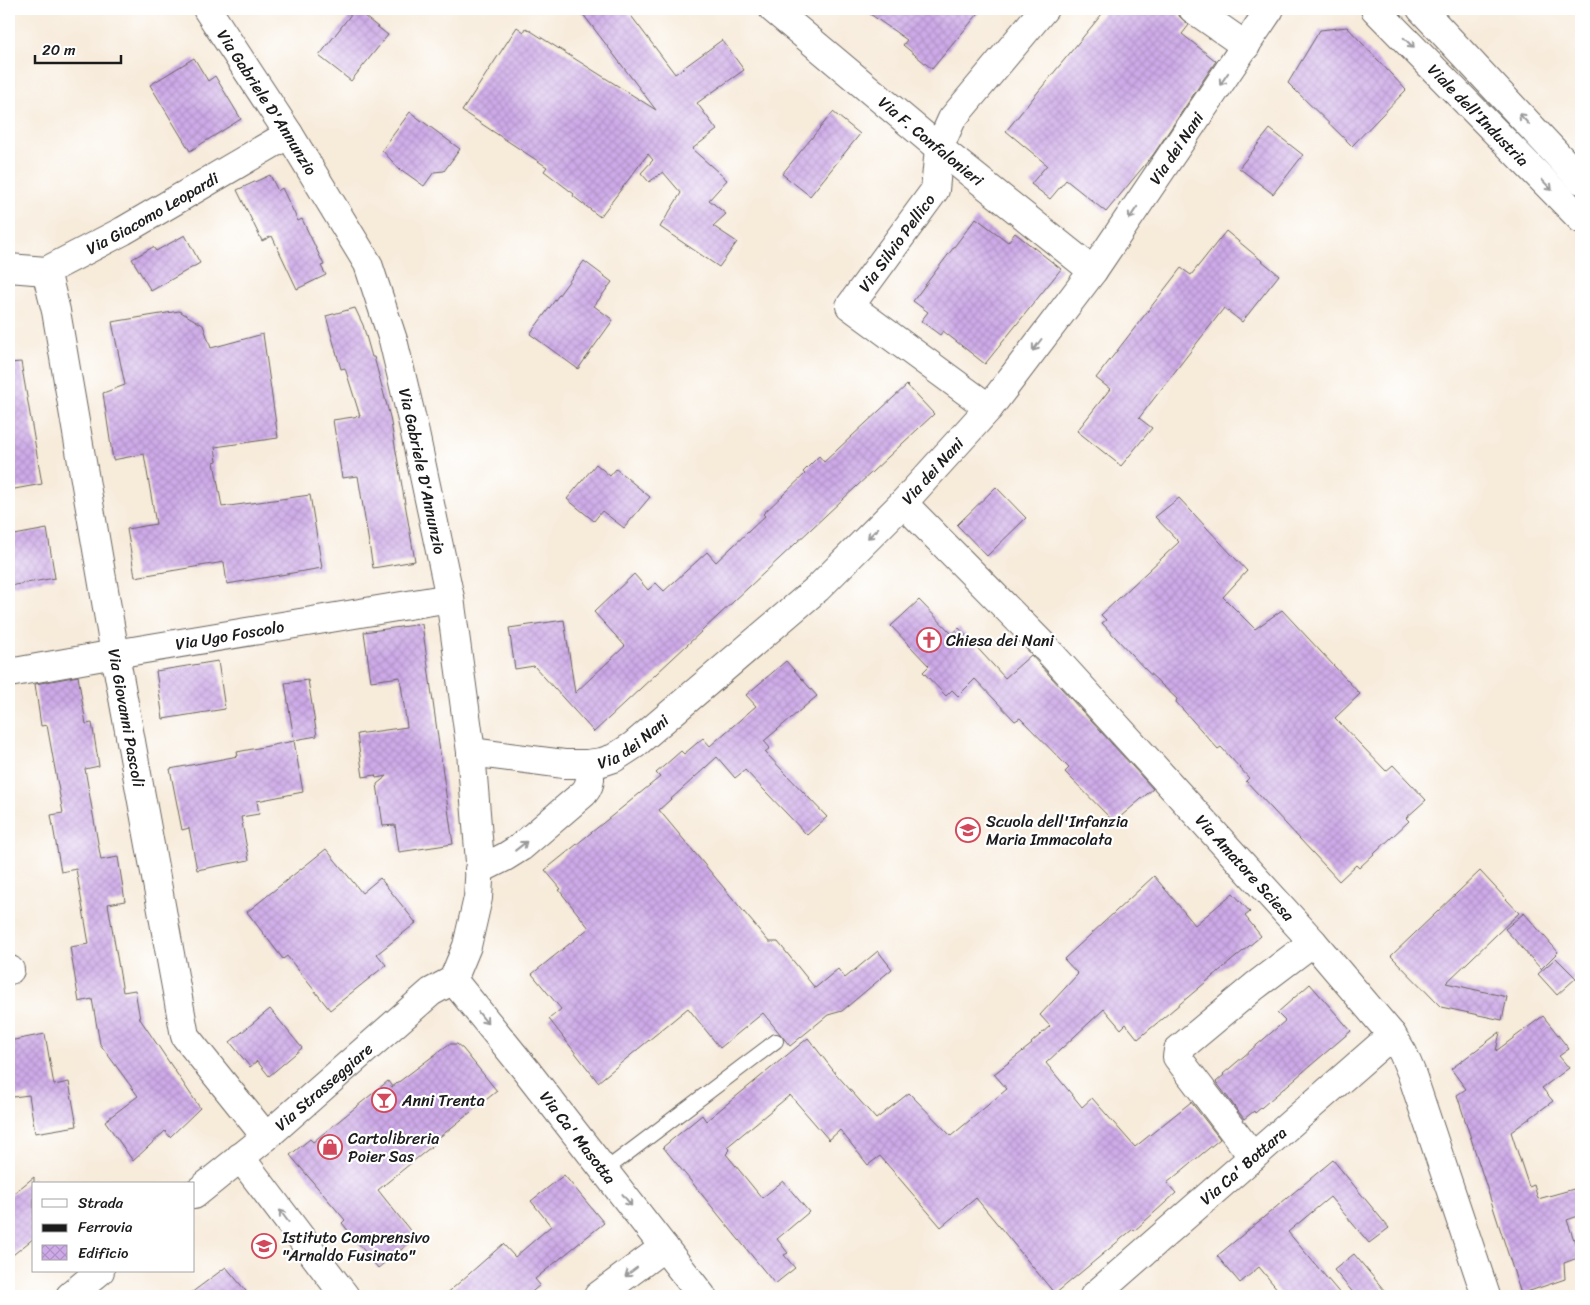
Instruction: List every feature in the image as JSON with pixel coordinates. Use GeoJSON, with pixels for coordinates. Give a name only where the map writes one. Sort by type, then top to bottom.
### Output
{"type":"FeatureCollection","features":[{"type":"Feature","properties":{"kind":"street","name":"Via Gabriele D'Annunzio"},"geometry":{"type":"LineString","coordinates":[[207,9],[289,134],[368,264],[393,340],[450,598],[471,752],[479,870],[478,898],[468,946],[453,980]]}},
{"type":"Feature","properties":{"kind":"street","name":"Via F. Confalonieri"},"geometry":{"type":"LineString","coordinates":[[773,9],[939,148],[1093,271]]}},
{"type":"Feature","properties":{"kind":"street","name":"Via Silvio Pellico"},"geometry":{"type":"LineString","coordinates":[[989,408],[850,306],[935,190],[939,148],[952,119],[1044,9]]}},
{"type":"Feature","properties":{"kind":"street"},"geometry":{"type":"LineString","coordinates":[[1193,9],[1246,46]]}},
{"type":"Feature","properties":{"kind":"street","name":"Via dei Nani"},"geometry":{"type":"LineString","coordinates":[[471,752],[564,764],[587,764],[614,758],[634,745],[818,588],[903,503],[989,408],[1093,271],[1270,9]]}},
{"type":"Feature","properties":{"kind":"street","name":"Viale dell'Industria"},"geometry":{"type":"LineString","coordinates":[[1375,9],[1581,220]]}},
{"type":"Feature","properties":{"kind":"street","name":"Viale dell'Industria"},"geometry":{"type":"LineString","coordinates":[[1421,9],[1581,180]]}},
{"type":"Feature","properties":{"kind":"street","name":"Via Giacomo Leopardi"},"geometry":{"type":"LineString","coordinates":[[46,271],[123,231],[289,134]]}},
{"type":"Feature","properties":{"kind":"street"},"geometry":{"type":"LineString","coordinates":[[9,268],[46,271]]}},
{"type":"Feature","properties":{"kind":"street","name":"Via Giovanni Pascoli"},"geometry":{"type":"LineString","coordinates":[[46,271],[56,311],[115,654],[185,1036],[266,1137]]}},
{"type":"Feature","properties":{"kind":"street","name":"Via Amatore Sciesa"},"geometry":{"type":"LineString","coordinates":[[903,503],[1043,645],[1312,942],[1392,1035],[1403,1053],[1411,1072],[1486,1296]]}},
{"type":"Feature","properties":{"kind":"street","name":"Via Ugo Foscolo"},"geometry":{"type":"LineString","coordinates":[[9,673],[450,598]]}},
{"type":"Feature","properties":{"kind":"street"},"geometry":{"type":"LineString","coordinates":[[479,870],[505,858],[584,793],[589,787],[590,780],[587,764]]}},
{"type":"Feature","properties":{"kind":"street"},"geometry":{"type":"LineString","coordinates":[[1253,1157],[1177,1057],[1178,1050],[1255,986],[1312,942]]}},
{"type":"Feature","properties":{"kind":"street","name":"Via Strasseggiare"},"geometry":{"type":"LineString","coordinates":[[195,1194],[266,1137],[431,992],[453,980]]}},
{"type":"Feature","properties":{"kind":"street","name":"Via Ca' Masotta"},"geometry":{"type":"LineString","coordinates":[[453,980],[702,1296]]}},
{"type":"Feature","properties":{"kind":"street","name":"Via Ca' Bottara"},"geometry":{"type":"LineString","coordinates":[[1094,1296],[1392,1035]]}},
{"type":"Feature","properties":{"kind":"street"},"geometry":{"type":"LineString","coordinates":[[240,1157],[345,1296]]}},
{"type":"Feature","properties":{"kind":"street"},"geometry":{"type":"LineString","coordinates":[[598,1296],[664,1247]]}},
{"type":"Feature","properties":{"kind":"street"},"geometry":{"type":"LineString","coordinates":[[70,1296],[99,1272]]}},
{"type":"Feature","properties":{"kind":"lane"},"geometry":{"type":"LineString","coordinates":[[604,1171],[776,1041]]}},
{"type":"Feature","properties":{"kind":"building"},"geometry":{"type":"Polygon","coordinates":[[[355,9],[388,35],[351,81],[319,56],[355,9]]]}},
{"type":"Feature","properties":{"kind":"building"},"geometry":{"type":"Polygon","coordinates":[[[579,9],[626,9],[675,74],[722,40],[744,70],[697,103],[717,130],[692,149],[727,180],[709,200],[726,214],[713,226],[737,242],[719,267],[660,227],[681,193],[663,172],[649,182],[641,173],[653,160],[648,154],[600,217],[544,171],[547,167],[462,111],[517,27],[524,32],[526,28],[656,110],[579,9]]]}},
{"type":"Feature","properties":{"kind":"building"},"geometry":{"type":"Polygon","coordinates":[[[863,9],[982,9],[932,69],[903,45],[907,40],[863,9]]]}},
{"type":"Feature","properties":{"kind":"building"},"geometry":{"type":"Polygon","coordinates":[[[1106,9],[1178,9],[1179,16],[1189,25],[1182,34],[1216,61],[1153,155],[1106,212],[1066,180],[1050,199],[1031,184],[1047,165],[1006,131],[1106,9]]]}},
{"type":"Feature","properties":{"kind":"building"},"geometry":{"type":"Polygon","coordinates":[[[1347,27],[1406,90],[1352,146],[1288,83],[1320,30],[1347,27]]]}},
{"type":"Feature","properties":{"kind":"building"},"geometry":{"type":"Polygon","coordinates":[[[194,58],[208,81],[215,76],[241,119],[190,151],[150,85],[194,58]]]}},
{"type":"Feature","properties":{"kind":"building"},"geometry":{"type":"Polygon","coordinates":[[[410,112],[460,149],[444,171],[434,172],[424,186],[400,170],[382,150],[410,112]]]}},
{"type":"Feature","properties":{"kind":"building"},"geometry":{"type":"Polygon","coordinates":[[[833,112],[860,134],[810,196],[782,174],[833,112]]]}},
{"type":"Feature","properties":{"kind":"building"},"geometry":{"type":"Polygon","coordinates":[[[1270,129],[1303,155],[1273,194],[1239,168],[1270,129]]]}},
{"type":"Feature","properties":{"kind":"building"},"geometry":{"type":"Polygon","coordinates":[[[270,175],[278,191],[282,188],[298,221],[302,219],[324,265],[321,266],[326,275],[297,289],[272,236],[262,241],[237,190],[270,175]]]}},
{"type":"Feature","properties":{"kind":"building"},"geometry":{"type":"Polygon","coordinates":[[[976,218],[1008,242],[1015,233],[1061,269],[985,364],[943,331],[940,335],[921,321],[928,312],[913,301],[976,218]]]}},
{"type":"Feature","properties":{"kind":"building"},"geometry":{"type":"Polygon","coordinates":[[[1226,231],[1279,275],[1242,322],[1224,308],[1139,418],[1152,428],[1121,466],[1077,431],[1110,389],[1096,378],[1181,268],[1191,275],[1226,231]]]}},
{"type":"Feature","properties":{"kind":"building"},"geometry":{"type":"Polygon","coordinates":[[[185,235],[200,263],[151,291],[132,259],[153,247],[156,251],[185,235]]]}},
{"type":"Feature","properties":{"kind":"building"},"geometry":{"type":"Polygon","coordinates":[[[584,261],[612,282],[594,306],[613,320],[578,369],[530,334],[584,261]]]}},
{"type":"Feature","properties":{"kind":"building"},"geometry":{"type":"Polygon","coordinates":[[[355,308],[363,325],[372,357],[374,357],[390,417],[415,561],[373,568],[358,476],[342,478],[333,420],[360,416],[345,368],[341,369],[326,316],[355,308]]]}},
{"type":"Feature","properties":{"kind":"building"},"geometry":{"type":"Polygon","coordinates":[[[179,311],[203,325],[211,348],[263,334],[278,438],[215,447],[217,461],[214,462],[222,507],[310,495],[322,568],[227,584],[224,562],[135,577],[127,529],[156,524],[144,454],[113,460],[103,393],[125,385],[112,322],[179,311]]]}},
{"type":"Feature","properties":{"kind":"building"},"geometry":{"type":"Polygon","coordinates":[[[21,362],[42,484],[9,490],[9,363],[21,362]]]}},
{"type":"Feature","properties":{"kind":"building"},"geometry":{"type":"Polygon","coordinates":[[[907,385],[934,414],[594,732],[534,666],[515,669],[509,628],[564,620],[575,693],[625,646],[594,612],[634,574],[648,590],[656,583],[664,591],[707,552],[716,562],[765,516],[763,514],[805,474],[803,472],[819,456],[824,462],[907,385]]]}},
{"type":"Feature","properties":{"kind":"building"},"geometry":{"type":"Polygon","coordinates":[[[596,464],[610,476],[616,469],[650,497],[624,528],[602,511],[594,521],[567,499],[596,464]]]}},
{"type":"Feature","properties":{"kind":"building"},"geometry":{"type":"Polygon","coordinates":[[[996,487],[1026,518],[987,556],[957,525],[996,487]]]}},
{"type":"Feature","properties":{"kind":"building"},"geometry":{"type":"Polygon","coordinates":[[[1179,498],[1247,571],[1223,597],[1255,629],[1282,610],[1360,694],[1335,718],[1386,771],[1393,765],[1426,800],[1406,818],[1409,821],[1359,868],[1356,865],[1339,881],[1246,781],[1249,778],[1221,747],[1218,749],[1176,702],[1177,699],[1145,669],[1102,623],[1106,620],[1101,615],[1179,542],[1155,517],[1179,498]]]}},
{"type":"Feature","properties":{"kind":"building"},"geometry":{"type":"Polygon","coordinates":[[[47,529],[55,578],[9,586],[9,536],[47,529]]]}},
{"type":"Feature","properties":{"kind":"building"},"geometry":{"type":"Polygon","coordinates":[[[919,600],[952,634],[959,628],[1005,678],[1031,655],[1153,789],[1114,822],[1065,772],[1069,768],[1020,718],[1015,721],[975,679],[958,696],[952,690],[946,696],[923,672],[929,666],[891,626],[919,600]]]}},
{"type":"Feature","properties":{"kind":"building"},"geometry":{"type":"Polygon","coordinates":[[[422,624],[453,844],[399,852],[395,825],[383,826],[377,784],[387,776],[376,778],[375,775],[363,777],[357,734],[407,727],[400,677],[371,681],[364,632],[422,624]]]}},
{"type":"Feature","properties":{"kind":"building"},"geometry":{"type":"Polygon","coordinates":[[[218,661],[225,709],[163,719],[156,671],[218,661]]]}},
{"type":"Feature","properties":{"kind":"building"},"geometry":{"type":"Polygon","coordinates":[[[786,661],[817,696],[764,741],[770,748],[765,752],[827,817],[807,835],[745,770],[735,778],[717,757],[659,810],[769,942],[778,942],[815,988],[838,969],[845,978],[878,951],[892,969],[842,1011],[828,1015],[790,1046],[763,1013],[720,1048],[688,1008],[598,1082],[549,1019],[561,1009],[532,974],[589,928],[545,870],[660,777],[656,773],[681,751],[684,754],[703,738],[710,746],[756,706],[746,695],[786,661]]]}},
{"type":"Feature","properties":{"kind":"building"},"geometry":{"type":"Polygon","coordinates":[[[78,676],[86,724],[92,723],[99,766],[85,769],[101,860],[118,857],[125,901],[108,904],[123,992],[135,990],[140,1019],[200,1108],[170,1137],[165,1131],[133,1161],[105,1121],[138,1096],[100,1044],[92,999],[79,1002],[70,947],[89,944],[76,869],[61,872],[51,815],[63,813],[47,725],[41,726],[35,684],[78,676]]]}},
{"type":"Feature","properties":{"kind":"building"},"geometry":{"type":"Polygon","coordinates":[[[308,680],[317,736],[294,740],[285,683],[308,680]]]}},
{"type":"Feature","properties":{"kind":"building"},"geometry":{"type":"Polygon","coordinates":[[[294,741],[303,792],[257,801],[259,814],[241,817],[249,860],[197,870],[189,828],[182,830],[170,769],[238,756],[237,752],[294,741]]]}},
{"type":"Feature","properties":{"kind":"building"},"geometry":{"type":"Polygon","coordinates":[[[326,849],[362,893],[380,878],[416,923],[377,954],[386,965],[330,1010],[287,956],[283,959],[247,912],[326,849]]]}},
{"type":"Feature","properties":{"kind":"building"},"geometry":{"type":"Polygon","coordinates":[[[1480,871],[1519,913],[1446,983],[1507,997],[1502,1020],[1441,1007],[1391,956],[1480,871]]]}},
{"type":"Feature","properties":{"kind":"building"},"geometry":{"type":"Polygon","coordinates":[[[1154,876],[1195,925],[1233,893],[1250,912],[1245,916],[1261,936],[1138,1039],[1126,1024],[1121,1029],[1104,1009],[1046,1063],[1082,1107],[1092,1098],[1135,1147],[1191,1102],[1220,1139],[1167,1183],[1176,1193],[1134,1231],[1133,1229],[1055,1294],[976,1198],[941,1227],[880,1156],[868,1165],[840,1130],[829,1140],[790,1095],[727,1147],[730,1150],[726,1154],[762,1198],[783,1181],[809,1212],[777,1239],[788,1253],[784,1255],[795,1268],[775,1284],[663,1147],[702,1115],[706,1121],[808,1038],[836,1074],[876,1119],[909,1093],[951,1136],[1007,1089],[994,1074],[1032,1044],[1050,1026],[1040,1015],[1078,974],[1064,959],[1154,876]]]}},
{"type":"Feature","properties":{"kind":"building"},"geometry":{"type":"Polygon","coordinates":[[[1524,913],[1558,952],[1541,969],[1505,929],[1524,913]]]}},
{"type":"Feature","properties":{"kind":"building"},"geometry":{"type":"Polygon","coordinates":[[[1556,958],[1576,978],[1557,995],[1538,974],[1556,958]]]}},
{"type":"Feature","properties":{"kind":"building"},"geometry":{"type":"Polygon","coordinates":[[[1310,984],[1351,1031],[1255,1113],[1254,1111],[1244,1119],[1216,1082],[1285,1021],[1277,1013],[1310,984]]]}},
{"type":"Feature","properties":{"kind":"building"},"geometry":{"type":"Polygon","coordinates":[[[270,1009],[302,1048],[269,1076],[257,1061],[250,1067],[230,1042],[270,1009]]]}},
{"type":"Feature","properties":{"kind":"building"},"geometry":{"type":"Polygon","coordinates":[[[1543,1016],[1569,1049],[1559,1056],[1569,1068],[1542,1088],[1553,1101],[1511,1132],[1529,1187],[1534,1185],[1538,1199],[1581,1187],[1581,1215],[1567,1220],[1580,1257],[1564,1263],[1565,1279],[1521,1294],[1457,1095],[1466,1089],[1451,1069],[1500,1032],[1496,1051],[1543,1016]]]}},
{"type":"Feature","properties":{"kind":"building"},"geometry":{"type":"Polygon","coordinates":[[[45,1034],[54,1085],[69,1082],[77,1126],[35,1133],[29,1095],[13,1097],[9,1074],[9,1041],[45,1034]]]}},
{"type":"Feature","properties":{"kind":"building"},"geometry":{"type":"Polygon","coordinates":[[[449,1044],[457,1044],[463,1049],[497,1091],[378,1190],[416,1238],[378,1268],[342,1223],[345,1220],[290,1155],[310,1139],[313,1142],[388,1081],[392,1087],[449,1044]]]}},
{"type":"Feature","properties":{"kind":"building"},"geometry":{"type":"Polygon","coordinates":[[[1333,1160],[1389,1228],[1369,1243],[1330,1197],[1288,1232],[1342,1296],[1283,1296],[1259,1267],[1240,1283],[1217,1256],[1333,1160]]]}},
{"type":"Feature","properties":{"kind":"building"},"geometry":{"type":"Polygon","coordinates":[[[564,1175],[604,1223],[535,1279],[540,1285],[527,1296],[444,1296],[503,1244],[515,1257],[551,1226],[531,1201],[564,1175]]]}},
{"type":"Feature","properties":{"kind":"building"},"geometry":{"type":"Polygon","coordinates":[[[34,1177],[34,1182],[32,1182],[32,1240],[9,1258],[9,1197],[34,1177]]]}},
{"type":"Feature","properties":{"kind":"building"},"geometry":{"type":"Polygon","coordinates":[[[1354,1254],[1389,1296],[1356,1296],[1334,1270],[1354,1254]]]}},
{"type":"Feature","properties":{"kind":"building"},"geometry":{"type":"Polygon","coordinates":[[[226,1267],[250,1296],[187,1296],[226,1267]]]}},
{"type":"Feature","properties":{"kind":"railway"},"geometry":{"type":"LineString","coordinates":[[1581,9],[1581,172]]}},
{"type":"Feature","properties":{"kind":"place","name":"Chiesa dei Nani"},"geometry":{"type":"Point","coordinates":[929,640]}},
{"type":"Feature","properties":{"kind":"place","name":"Scuola dell'Infanzia Maria Immacolata"},"geometry":{"type":"Point","coordinates":[968,830]}},
{"type":"Feature","properties":{"kind":"place","name":"Anni Trenta"},"geometry":{"type":"Point","coordinates":[384,1100]}},
{"type":"Feature","properties":{"kind":"place","name":"Cartolibreria Poier Sas"},"geometry":{"type":"Point","coordinates":[330,1147]}},
{"type":"Feature","properties":{"kind":"place","name":"Istituto Comprensivo \"Arnaldo Fusinato\""},"geometry":{"type":"Point","coordinates":[264,1246]}}]}
